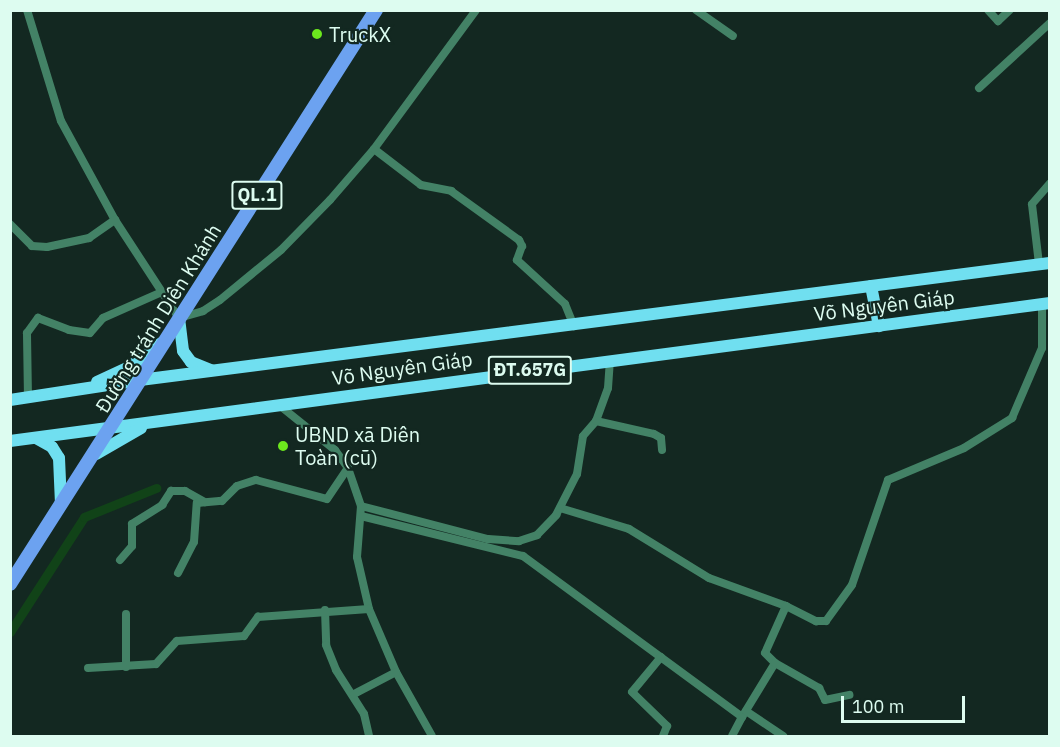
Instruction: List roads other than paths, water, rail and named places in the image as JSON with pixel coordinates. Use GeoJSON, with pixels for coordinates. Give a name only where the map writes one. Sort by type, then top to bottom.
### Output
{"type":"FeatureCollection","features":[{"type":"Feature","properties":{"kind":"highway","name":"Đường tránh Diên Khánh"},"geometry":{"type":"LineString","coordinates":[[10,584],[113,428],[179,318],[376,10]]}},
{"type":"Feature","properties":{"kind":"main road","name":"Võ Nguyên Giáp"},"geometry":{"type":"LineString","coordinates":[[10,400],[140,380],[1044,264]]}},
{"type":"Feature","properties":{"kind":"main road"},"geometry":{"type":"LineString","coordinates":[[872,286],[879,326]]}},
{"type":"Feature","properties":{"kind":"main road","name":"Võ Nguyên Giáp"},"geometry":{"type":"LineString","coordinates":[[10,441],[1046,303]]}},
{"type":"Feature","properties":{"kind":"main road"},"geometry":{"type":"LineString","coordinates":[[179,318],[180,342],[188,358],[198,366],[218,371]]}},
{"type":"Feature","properties":{"kind":"main road"},"geometry":{"type":"LineString","coordinates":[[73,391],[131,366],[168,336]]}},
{"type":"Feature","properties":{"kind":"main road"},"geometry":{"type":"LineString","coordinates":[[96,454],[154,422]]}},
{"type":"Feature","properties":{"kind":"main road"},"geometry":{"type":"LineString","coordinates":[[34,438],[52,447],[59,458],[61,508]]}},
{"type":"Feature","properties":{"kind":"street"},"geometry":{"type":"LineString","coordinates":[[27,10],[61,121],[115,220],[179,318],[203,311],[220,300],[281,250],[374,149],[476,10]]}},
{"type":"Feature","properties":{"kind":"street"},"geometry":{"type":"LineString","coordinates":[[696,10],[734,36]]}},
{"type":"Feature","properties":{"kind":"street"},"geometry":{"type":"LineString","coordinates":[[988,10],[998,21],[1010,10]]}},
{"type":"Feature","properties":{"kind":"street"},"geometry":{"type":"LineString","coordinates":[[979,88],[1050,22]]}},
{"type":"Feature","properties":{"kind":"street"},"geometry":{"type":"LineString","coordinates":[[374,149],[421,185],[451,191],[519,240],[522,246],[517,260],[562,300],[574,326]]}},
{"type":"Feature","properties":{"kind":"street"},"geometry":{"type":"LineString","coordinates":[[1044,264],[1032,204],[1050,183]]}},
{"type":"Feature","properties":{"kind":"street"},"geometry":{"type":"LineString","coordinates":[[10,224],[32,246],[47,247],[89,238],[115,220]]}},
{"type":"Feature","properties":{"kind":"street"},"geometry":{"type":"LineString","coordinates":[[28,398],[27,333],[38,318],[69,330],[90,333],[103,318],[162,292]]}},
{"type":"Feature","properties":{"kind":"street"},"geometry":{"type":"LineString","coordinates":[[560,508],[629,529],[709,578],[786,606],[816,621],[826,621],[852,585],[888,480],[964,448],[1012,418],[1042,348],[1046,303]]}},
{"type":"Feature","properties":{"kind":"street"},"geometry":{"type":"LineString","coordinates":[[361,506],[467,535],[507,541],[537,535],[560,508],[579,467],[582,436],[596,422],[608,388],[610,360]]}},
{"type":"Feature","properties":{"kind":"street"},"geometry":{"type":"LineString","coordinates":[[279,405],[335,450],[348,468],[361,506],[357,557],[369,609],[396,672],[432,736]]}},
{"type":"Feature","properties":{"kind":"street"},"geometry":{"type":"LineString","coordinates":[[596,422],[654,434],[661,438],[662,450]]}},
{"type":"Feature","properties":{"kind":"street"},"geometry":{"type":"LineString","coordinates":[[178,573],[194,542],[196,504],[226,500],[237,486],[256,480],[327,499],[348,468]]}},
{"type":"Feature","properties":{"kind":"street"},"geometry":{"type":"LineString","coordinates":[[120,560],[132,546],[132,524],[162,505],[171,491],[179,489],[205,502]]}},
{"type":"Feature","properties":{"kind":"street"},"geometry":{"type":"LineString","coordinates":[[361,516],[517,553],[661,657],[744,714],[783,736]]}},
{"type":"Feature","properties":{"kind":"street"},"geometry":{"type":"LineString","coordinates":[[786,606],[765,653],[775,663],[819,688],[825,700],[849,695]]}},
{"type":"Feature","properties":{"kind":"street"},"geometry":{"type":"LineString","coordinates":[[88,668],[160,663],[180,640],[226,640],[244,636],[258,617],[325,610],[369,609]]}},
{"type":"Feature","properties":{"kind":"street"},"geometry":{"type":"LineString","coordinates":[[325,610],[326,645],[336,670],[354,694],[369,736]]}},
{"type":"Feature","properties":{"kind":"street"},"geometry":{"type":"LineString","coordinates":[[126,614],[126,667]]}},
{"type":"Feature","properties":{"kind":"street"},"geometry":{"type":"LineString","coordinates":[[661,657],[632,692],[667,726],[663,736]]}},
{"type":"Feature","properties":{"kind":"street"},"geometry":{"type":"LineString","coordinates":[[732,736],[775,663]]}},
{"type":"Feature","properties":{"kind":"street"},"geometry":{"type":"LineString","coordinates":[[354,694],[396,672]]}},
{"type":"Feature","properties":{"kind":"waterway"},"geometry":{"type":"LineString","coordinates":[[10,632],[84,517],[156,488]]}},
{"type":"Feature","properties":{"kind":"place","name":"TruckX"},"geometry":{"type":"Point","coordinates":[317,34]}},
{"type":"Feature","properties":{"kind":"place","name":"UBND xã Diên Toàn (cũ)"},"geometry":{"type":"Point","coordinates":[283,446]}}]}
